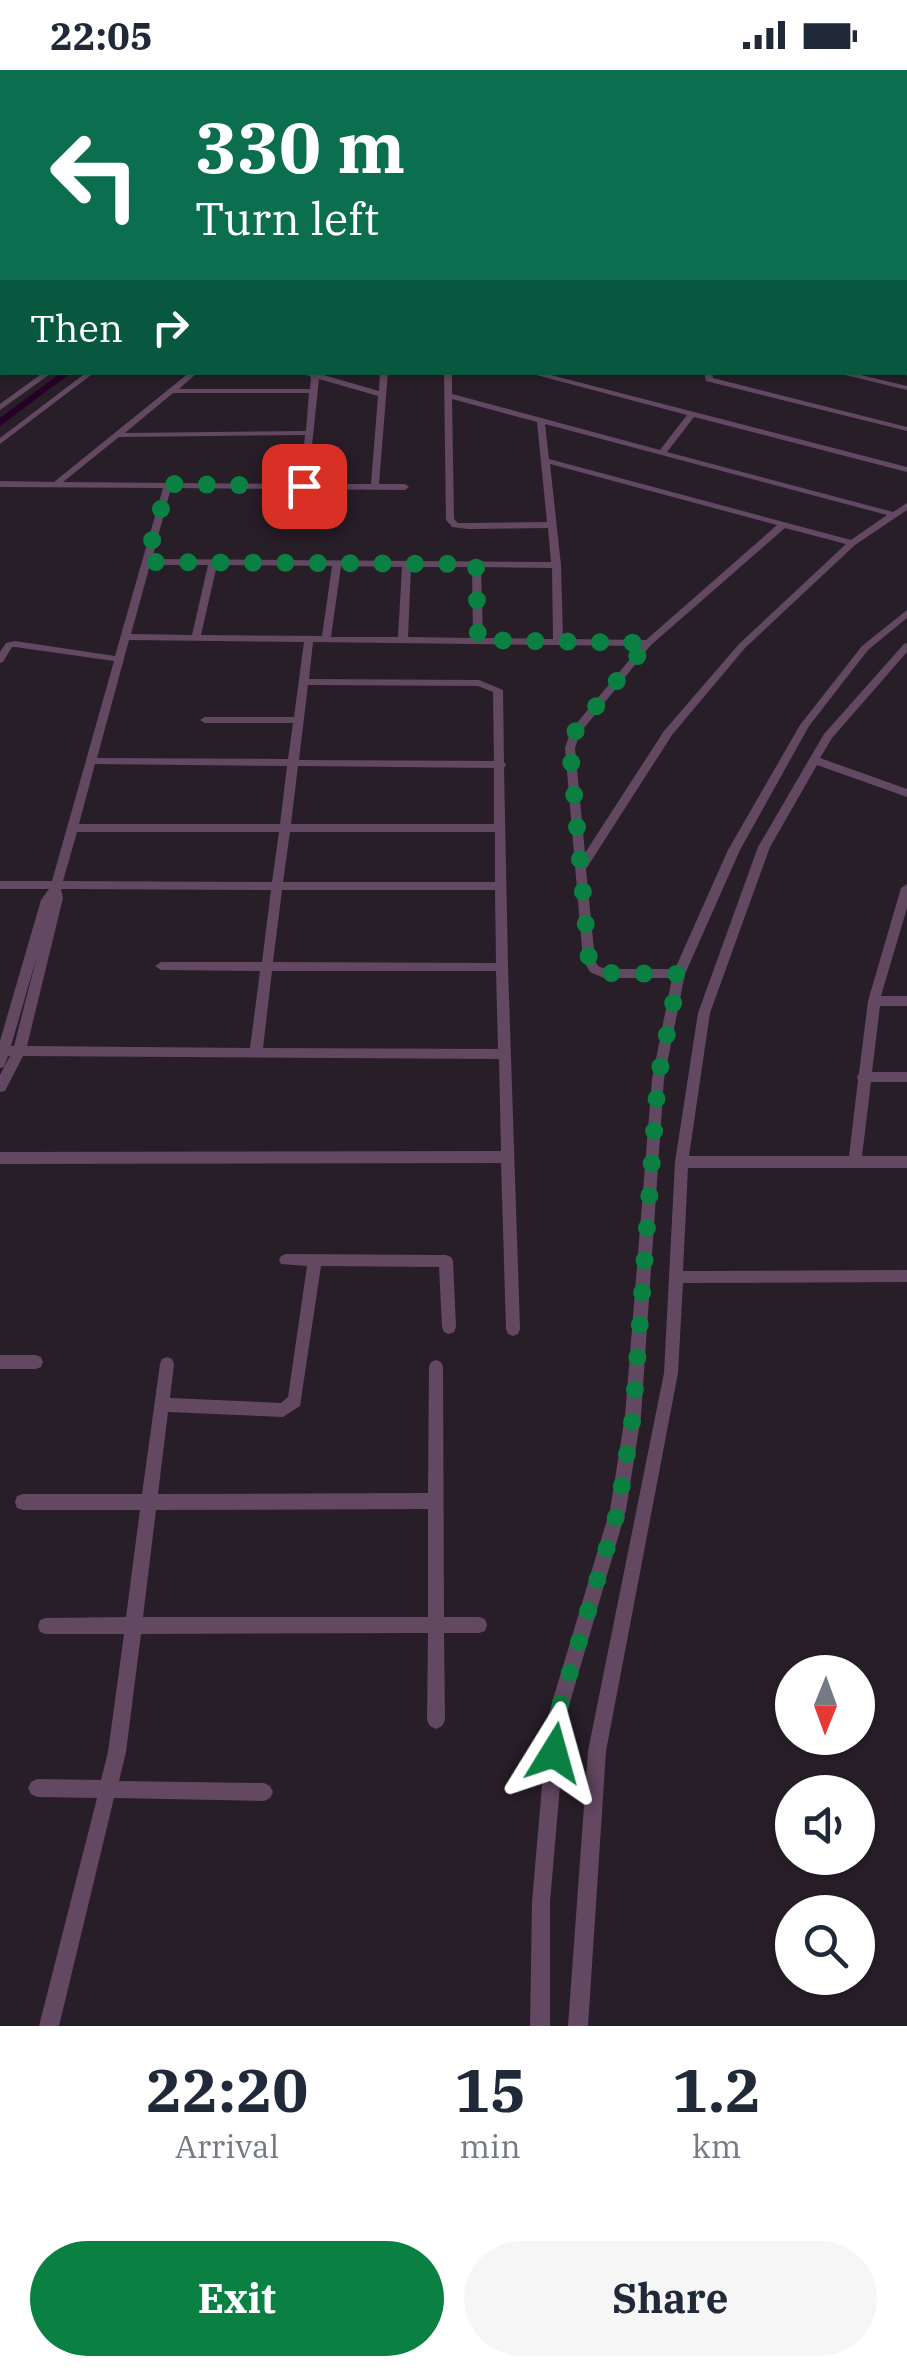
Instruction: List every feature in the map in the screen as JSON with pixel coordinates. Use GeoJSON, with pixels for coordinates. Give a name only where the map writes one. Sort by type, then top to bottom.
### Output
{"type":"FeatureCollection","features":[{"type":"Feature","properties":{"kind":"street"},"geometry":{"type":"LineString","coordinates":[[0,408],[46,375]]}},
{"type":"Feature","properties":{"kind":"street"},"geometry":{"type":"LineString","coordinates":[[0,442],[88,375]]}},
{"type":"Feature","properties":{"kind":"street"},"geometry":{"type":"LineString","coordinates":[[56,484],[192,375]]}},
{"type":"Feature","properties":{"kind":"street"},"geometry":{"type":"LineString","coordinates":[[312,375],[383,395]]}},
{"type":"Feature","properties":{"kind":"street"},"geometry":{"type":"LineString","coordinates":[[376,486],[384,375]]}},
{"type":"Feature","properties":{"kind":"street"},"geometry":{"type":"LineString","coordinates":[[448,375],[450,520],[455,525],[468,526],[552,525]]}},
{"type":"Feature","properties":{"kind":"street"},"geometry":{"type":"LineString","coordinates":[[540,375],[907,470]]}},
{"type":"Feature","properties":{"kind":"street"},"geometry":{"type":"LineString","coordinates":[[708,375],[709,379],[907,429]]}},
{"type":"Feature","properties":{"kind":"street"},"geometry":{"type":"LineString","coordinates":[[849,375],[907,388]]}},
{"type":"Feature","properties":{"kind":"street"},"geometry":{"type":"LineString","coordinates":[[304,486],[315,376]]}},
{"type":"Feature","properties":{"kind":"street"},"geometry":{"type":"LineString","coordinates":[[173,391],[314,391]]}},
{"type":"Feature","properties":{"kind":"street"},"geometry":{"type":"LineString","coordinates":[[449,396],[892,514]]}},
{"type":"Feature","properties":{"kind":"street"},"geometry":{"type":"LineString","coordinates":[[662,453],[692,414]]}},
{"type":"Feature","properties":{"kind":"street"},"geometry":{"type":"LineString","coordinates":[[540,421],[556,565],[558,642]]}},
{"type":"Feature","properties":{"kind":"street"},"geometry":{"type":"LineString","coordinates":[[117,435],[310,433]]}},
{"type":"Feature","properties":{"kind":"street"},"geometry":{"type":"LineString","coordinates":[[544,460],[852,542]]}},
{"type":"Feature","properties":{"kind":"street"},"geometry":{"type":"LineString","coordinates":[[0,484],[405,487]]}},
{"type":"Feature","properties":{"kind":"street"},"geometry":{"type":"LineString","coordinates":[[0,1087],[47,900],[56,888],[168,484]]}},
{"type":"Feature","properties":{"kind":"street"},"geometry":{"type":"LineString","coordinates":[[581,868],[668,733],[742,646],[852,542],[907,506]]}},
{"type":"Feature","properties":{"kind":"street"},"geometry":{"type":"LineString","coordinates":[[679,974],[604,973],[594,969],[589,960],[570,748],[575,732],[648,643],[784,524]]}},
{"type":"Feature","properties":{"kind":"street"},"geometry":{"type":"LineString","coordinates":[[146,562],[556,565]]}},
{"type":"Feature","properties":{"kind":"street"},"geometry":{"type":"LineString","coordinates":[[196,638],[214,562]]}},
{"type":"Feature","properties":{"kind":"street"},"geometry":{"type":"LineString","coordinates":[[326,638],[336,564]]}},
{"type":"Feature","properties":{"kind":"street"},"geometry":{"type":"LineString","coordinates":[[403,640],[407,564]]}},
{"type":"Feature","properties":{"kind":"street"},"geometry":{"type":"LineString","coordinates":[[476,564],[478,640]]}},
{"type":"Feature","properties":{"kind":"street"},"geometry":{"type":"LineString","coordinates":[[540,2026],[541,1902],[557,1716],[618,1510],[633,1416],[658,1079],[679,974],[734,850],[804,725],[866,648],[907,613]]}},
{"type":"Feature","properties":{"kind":"street"},"geometry":{"type":"LineString","coordinates":[[124,637],[648,643]]}},
{"type":"Feature","properties":{"kind":"street"},"geometry":{"type":"LineString","coordinates":[[256,1052],[309,638]]}},
{"type":"Feature","properties":{"kind":"street"},"geometry":{"type":"LineString","coordinates":[[0,660],[9,645],[15,644],[118,659]]}},
{"type":"Feature","properties":{"kind":"street"},"geometry":{"type":"LineString","coordinates":[[578,2026],[597,1750],[671,1372],[682,1162],[704,1013],[764,847],[828,736],[907,646]]}},
{"type":"Feature","properties":{"kind":"street"},"geometry":{"type":"LineString","coordinates":[[303,682],[496,686],[514,1329]]}},
{"type":"Feature","properties":{"kind":"street"},"geometry":{"type":"LineString","coordinates":[[205,720],[298,720]]}},
{"type":"Feature","properties":{"kind":"street"},"geometry":{"type":"LineString","coordinates":[[814,760],[907,794]]}},
{"type":"Feature","properties":{"kind":"street"},"geometry":{"type":"LineString","coordinates":[[90,761],[501,765]]}},
{"type":"Feature","properties":{"kind":"street"},"geometry":{"type":"LineString","coordinates":[[72,828],[501,828]]}},
{"type":"Feature","properties":{"kind":"street"},"geometry":{"type":"LineString","coordinates":[[0,885],[501,886]]}},
{"type":"Feature","properties":{"kind":"street"},"geometry":{"type":"LineString","coordinates":[[8,1055],[58,898],[56,888]]}},
{"type":"Feature","properties":{"kind":"street"},"geometry":{"type":"LineString","coordinates":[[855,1162],[874,1001],[900,932],[907,888]]}},
{"type":"Feature","properties":{"kind":"street"},"geometry":{"type":"LineString","coordinates":[[162,966],[502,967]]}},
{"type":"Feature","properties":{"kind":"street"},"geometry":{"type":"LineString","coordinates":[[874,1001],[907,1001]]}},
{"type":"Feature","properties":{"kind":"street"},"geometry":{"type":"LineString","coordinates":[[0,1018],[16,1018]]}},
{"type":"Feature","properties":{"kind":"street"},"geometry":{"type":"LineString","coordinates":[[8,1055],[505,1054]]}},
{"type":"Feature","properties":{"kind":"street"},"geometry":{"type":"LineString","coordinates":[[863,1077],[907,1076]]}},
{"type":"Feature","properties":{"kind":"street"},"geometry":{"type":"LineString","coordinates":[[0,1158],[509,1158]]}},
{"type":"Feature","properties":{"kind":"street"},"geometry":{"type":"LineString","coordinates":[[682,1162],[907,1162]]}},
{"type":"Feature","properties":{"kind":"street"},"geometry":{"type":"LineString","coordinates":[[286,1260],[446,1261],[449,1327]]}},
{"type":"Feature","properties":{"kind":"street"},"geometry":{"type":"LineString","coordinates":[[162,1405],[283,1410],[290,1407],[295,1401],[315,1260]]}},
{"type":"Feature","properties":{"kind":"street"},"geometry":{"type":"LineString","coordinates":[[676,1277],[907,1276]]}},
{"type":"Feature","properties":{"kind":"street"},"geometry":{"type":"LineString","coordinates":[[0,1362],[36,1362]]}},
{"type":"Feature","properties":{"kind":"street"},"geometry":{"type":"LineString","coordinates":[[49,2026],[117,1752],[167,1364]]}},
{"type":"Feature","properties":{"kind":"street"},"geometry":{"type":"LineString","coordinates":[[436,1367],[436,1720]]}},
{"type":"Feature","properties":{"kind":"street"},"geometry":{"type":"LineString","coordinates":[[23,1502],[437,1501]]}},
{"type":"Feature","properties":{"kind":"street"},"geometry":{"type":"LineString","coordinates":[[46,1626],[478,1624]]}},
{"type":"Feature","properties":{"kind":"street"},"geometry":{"type":"LineString","coordinates":[[38,1788],[264,1792]]}},
{"type":"Feature","properties":{"kind":"waterway"},"geometry":{"type":"LineString","coordinates":[[0,423],[64,375]]}},
{"type":"Feature","properties":{"kind":"route"},"geometry":{"type":"LineString","coordinates":[[304,486],[168,484],[146,562],[476,564],[478,640],[648,643],[575,732],[570,748],[589,960],[594,969],[604,973],[679,974],[658,1079],[633,1416],[618,1510],[557,1716],[554,1753]]}}]}
